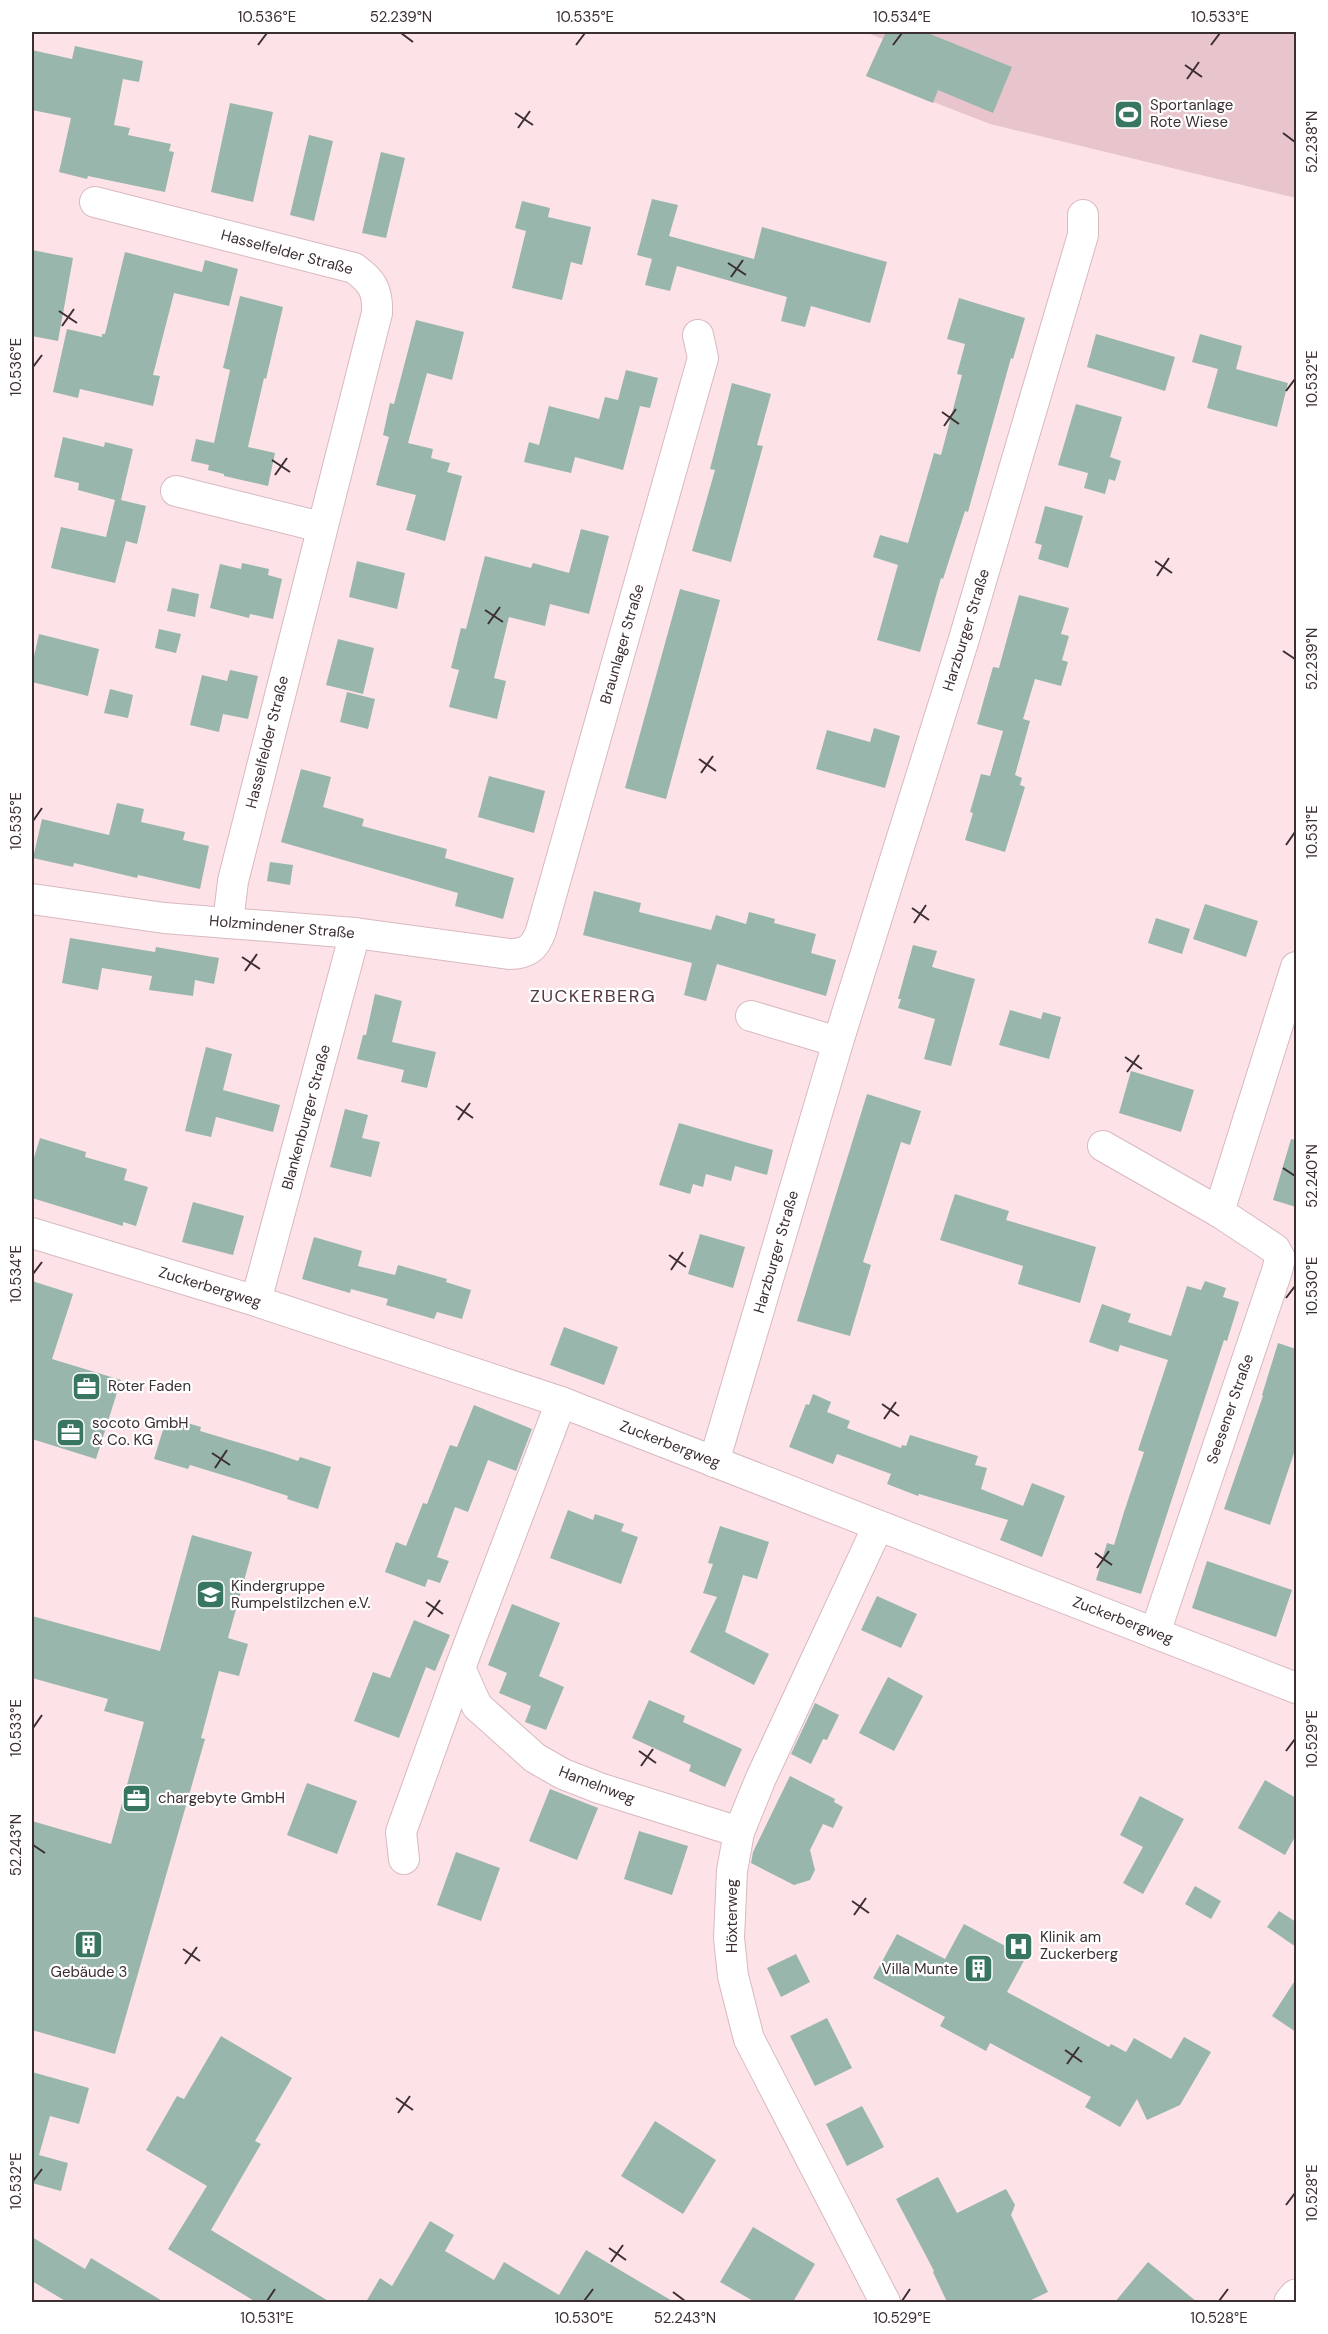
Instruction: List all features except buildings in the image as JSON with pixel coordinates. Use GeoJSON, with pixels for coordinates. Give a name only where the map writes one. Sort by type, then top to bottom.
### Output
{"type":"FeatureCollection","features":[{"type":"Feature","properties":{"kind":"main road"},"geometry":{"type":"LineString","coordinates":[[1291,2302],[1296,2296]]}},
{"type":"Feature","properties":{"kind":"street","name":"Hasselfelder Straße"},"geometry":{"type":"LineString","coordinates":[[95,202],[354,268],[366,276],[378,298],[377,313],[233,881],[228,923]]}},
{"type":"Feature","properties":{"kind":"street","name":"Harzburger Straße"},"geometry":{"type":"LineString","coordinates":[[714,1462],[838,1042],[964,639],[1083,234],[1083,215]]}},
{"type":"Feature","properties":{"kind":"street","name":"Braunlager Straße"},"geometry":{"type":"LineString","coordinates":[[531,949],[542,931],[703,358],[698,335]]}},
{"type":"Feature","properties":{"kind":"street"},"geometry":{"type":"LineString","coordinates":[[176,491],[321,527]]}},
{"type":"Feature","properties":{"kind":"street","name":"Holzmindener Straße"},"geometry":{"type":"LineString","coordinates":[[32,899],[164,918],[355,933],[509,954],[521,954],[531,949]]}},
{"type":"Feature","properties":{"kind":"street","name":"Blankenburger Straße"},"geometry":{"type":"LineString","coordinates":[[256,1301],[355,933]]}},
{"type":"Feature","properties":{"kind":"street"},"geometry":{"type":"LineString","coordinates":[[1219,1212],[1296,967]]}},
{"type":"Feature","properties":{"kind":"street"},"geometry":{"type":"LineString","coordinates":[[751,1016],[838,1042]]}},
{"type":"Feature","properties":{"kind":"street","name":"Seesener Straße"},"geometry":{"type":"LineString","coordinates":[[1103,1146],[1219,1212],[1275,1249],[1280,1258],[1155,1633]]}},
{"type":"Feature","properties":{"kind":"street","name":"Zuckerbergweg"},"geometry":{"type":"LineString","coordinates":[[32,1233],[256,1301],[561,1402],[1296,1688]]}},
{"type":"Feature","properties":{"kind":"street"},"geometry":{"type":"LineString","coordinates":[[404,1859],[401,1832],[460,1668],[561,1402]]}},
{"type":"Feature","properties":{"kind":"street","name":"Höxterweg"},"geometry":{"type":"LineString","coordinates":[[878,1526],[760,1778],[739,1832],[732,1871],[729,1938],[733,1976],[749,2040],[885,2302]]}},
{"type":"Feature","properties":{"kind":"street","name":"Hamelnweg"},"geometry":{"type":"LineString","coordinates":[[460,1668],[477,1707],[535,1758],[563,1774],[598,1788],[739,1832]]}},
{"type":"Feature","properties":{"kind":"shaded area","name":"Sportanlage Rote Wiese"},"geometry":{"type":"Polygon","coordinates":[[[865,32],[1296,32],[1296,198],[990,124],[866,76],[883,39],[865,32]]]}},
{"type":"Feature","properties":{"kind":"place","name":"Sportanlage Rote Wiese"},"geometry":{"type":"Point","coordinates":[1129,114]}},
{"type":"Feature","properties":{"kind":"place","name":"Roter Faden"},"geometry":{"type":"Point","coordinates":[87,1386]}},
{"type":"Feature","properties":{"kind":"place","name":"socoto GmbH & Co. KG"},"geometry":{"type":"Point","coordinates":[71,1432]}},
{"type":"Feature","properties":{"kind":"place","name":"Kindergruppe Rumpelstilzchen e.V."},"geometry":{"type":"Point","coordinates":[210,1595]}},
{"type":"Feature","properties":{"kind":"place","name":"chargebyte GmbH"},"geometry":{"type":"Point","coordinates":[137,1798]}},
{"type":"Feature","properties":{"kind":"place","name":"Gebäude 3"},"geometry":{"type":"Point","coordinates":[89,1945]}},
{"type":"Feature","properties":{"kind":"place","name":"Klinik am Zuckerberg"},"geometry":{"type":"Point","coordinates":[1019,1946]}},
{"type":"Feature","properties":{"kind":"place","name":"Villa Munte"},"geometry":{"type":"Point","coordinates":[979,1969]}},
{"type":"Feature","properties":{"kind":"district","name":"ZUCKERBERG"},"geometry":{"type":"Point","coordinates":[593,996]}}]}
